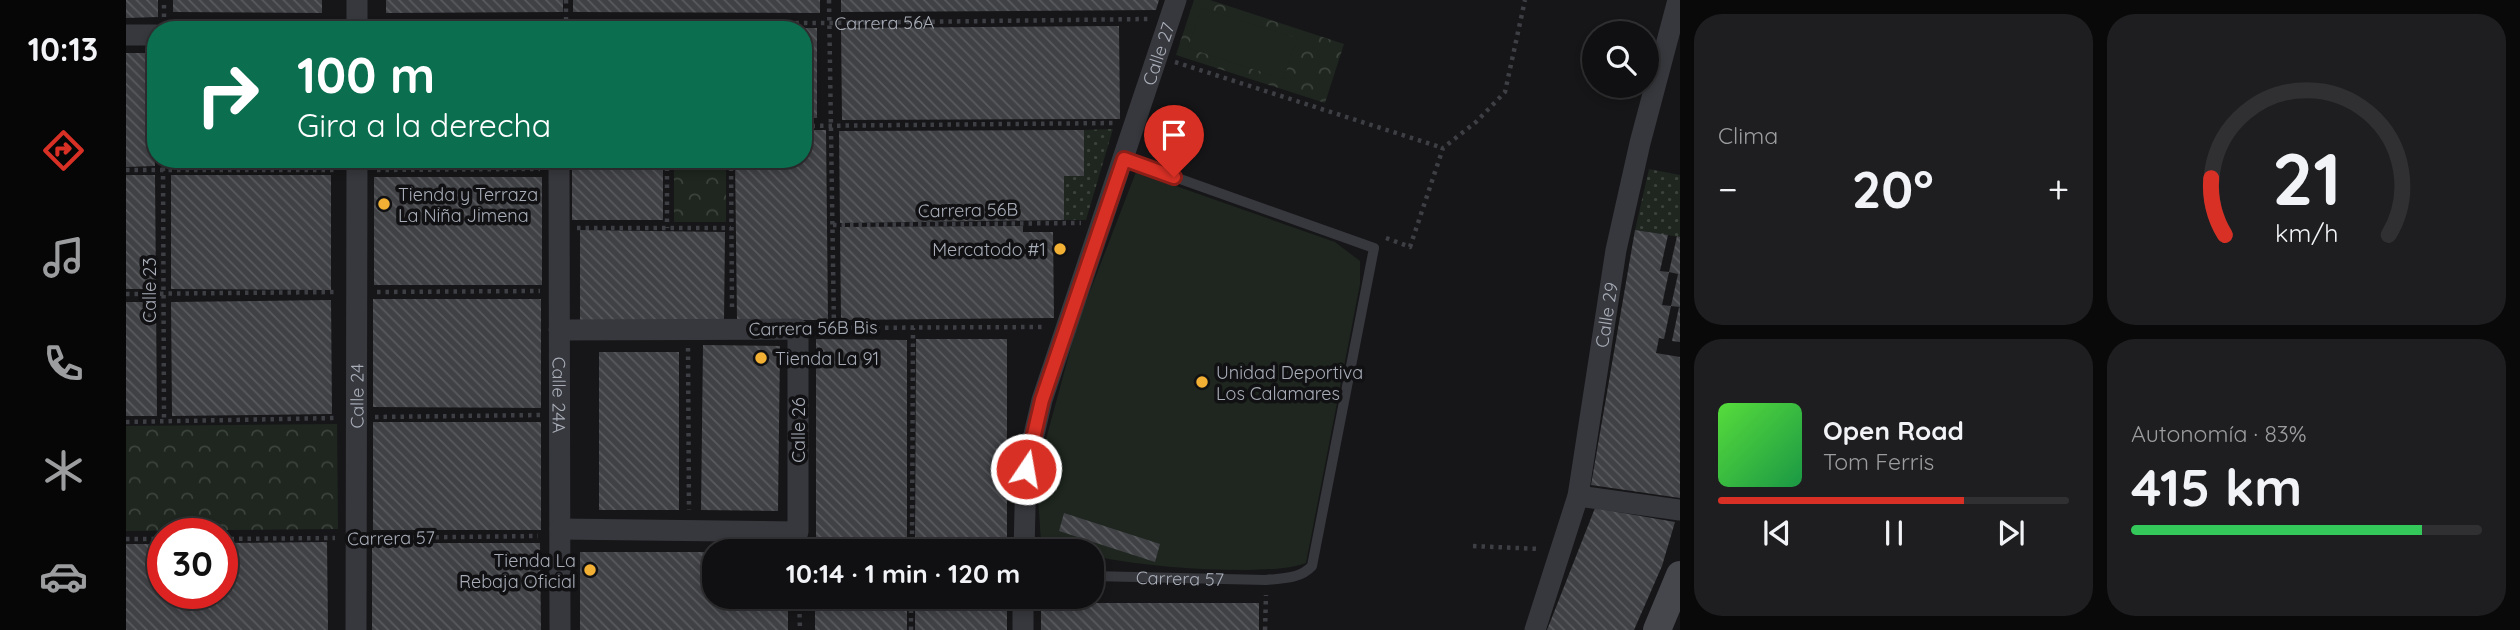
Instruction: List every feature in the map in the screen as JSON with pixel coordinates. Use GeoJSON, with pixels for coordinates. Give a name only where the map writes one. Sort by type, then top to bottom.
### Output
{"type":"FeatureCollection","features":[{"type":"Feature","properties":{"kind":"main road"},"geometry":{"type":"LineString","coordinates":[[1657,630],[1680,576]]}},
{"type":"Feature","properties":{"kind":"street"},"geometry":{"type":"LineString","coordinates":[[356,0],[357,21]]}},
{"type":"Feature","properties":{"kind":"street","name":"Calle 29"},"geometry":{"type":"LineString","coordinates":[[1535,630],[1578,496],[1616,250],[1640,143],[1678,0]]}},
{"type":"Feature","properties":{"kind":"street","name":"Calle 27"},"geometry":{"type":"LineString","coordinates":[[1024,539],[1026,469],[1042,400],[1173,9]]}},
{"type":"Feature","properties":{"kind":"street"},"geometry":{"type":"LineString","coordinates":[[126,35],[147,34]]}},
{"type":"Feature","properties":{"kind":"street","name":"Calle 24"},"geometry":{"type":"LineString","coordinates":[[356,168],[356,630]]}},
{"type":"Feature","properties":{"kind":"street","name":"Calle 24A"},"geometry":{"type":"LineString","coordinates":[[559,168],[560,630]]}},
{"type":"Feature","properties":{"kind":"street","name":"Carrera 56B Bis"},"geometry":{"type":"LineString","coordinates":[[559,330],[798,329]]}},
{"type":"Feature","properties":{"kind":"street","name":"Calle 26"},"geometry":{"type":"LineString","coordinates":[[689,530],[798,532],[798,329]]}},
{"type":"Feature","properties":{"kind":"street"},"geometry":{"type":"LineString","coordinates":[[1578,496],[1680,510]]}},
{"type":"Feature","properties":{"kind":"street"},"geometry":{"type":"LineString","coordinates":[[560,532],[689,530]]}},
{"type":"Feature","properties":{"kind":"street"},"geometry":{"type":"LineString","coordinates":[[1023,609],[1023,630]]}},
{"type":"Feature","properties":{"kind":"lane"},"geometry":{"type":"LineString","coordinates":[[1124,159],[1374,248],[1312,566],[1294,577],[1266,580]]}},
{"type":"Feature","properties":{"kind":"lane","name":"Carrera 57"},"geometry":{"type":"LineString","coordinates":[[1104,576],[1266,580]]}},
{"type":"Feature","properties":{"kind":"path"},"geometry":{"type":"LineString","coordinates":[[566,0],[566,21]]}},
{"type":"Feature","properties":{"kind":"path"},"geometry":{"type":"LineString","coordinates":[[829,0],[834,328]]}},
{"type":"Feature","properties":{"kind":"path"},"geometry":{"type":"LineString","coordinates":[[1385,238],[1410,247],[1443,148],[1476,122],[1505,92],[1525,0]]}},
{"type":"Feature","properties":{"kind":"path","name":"Carrera 56A"},"geometry":{"type":"LineString","coordinates":[[812,23],[1173,9]]}},
{"type":"Feature","properties":{"kind":"path"},"geometry":{"type":"LineString","coordinates":[[1157,56],[1443,148]]}},
{"type":"Feature","properties":{"kind":"path"},"geometry":{"type":"LineString","coordinates":[[812,126],[1136,122]]}},
{"type":"Feature","properties":{"kind":"path","name":"Calle 23"},"geometry":{"type":"LineString","coordinates":[[163,168],[164,422]]}},
{"type":"Feature","properties":{"kind":"path"},"geometry":{"type":"LineString","coordinates":[[667,168],[667,228]]}},
{"type":"Feature","properties":{"kind":"path"},"geometry":{"type":"LineString","coordinates":[[731,168],[732,329]]}},
{"type":"Feature","properties":{"kind":"path","name":"Carrera 56B"},"geometry":{"type":"LineString","coordinates":[[833,225],[1102,222]]}},
{"type":"Feature","properties":{"kind":"path"},"geometry":{"type":"LineString","coordinates":[[559,228],[732,228]]}},
{"type":"Feature","properties":{"kind":"path","name":"Carrera 56B Bis"},"geometry":{"type":"LineString","coordinates":[[798,329],[1067,327]]}},
{"type":"Feature","properties":{"kind":"path"},"geometry":{"type":"LineString","coordinates":[[912,539],[913,328]]}},
{"type":"Feature","properties":{"kind":"path"},"geometry":{"type":"LineString","coordinates":[[688,329],[689,530]]}},
{"type":"Feature","properties":{"kind":"path","name":"Carrera 57"},"geometry":{"type":"LineString","coordinates":[[238,538],[356,538],[560,532]]}},
{"type":"Feature","properties":{"kind":"path"},"geometry":{"type":"LineString","coordinates":[[126,539],[147,539]]}},
{"type":"Feature","properties":{"kind":"path"},"geometry":{"type":"LineString","coordinates":[[1473,546],[1561,550]]}},
{"type":"Feature","properties":{"kind":"path"},"geometry":{"type":"LineString","coordinates":[[1265,630],[1266,580]]}},
{"type":"Feature","properties":{"kind":"path"},"geometry":{"type":"LineString","coordinates":[[799,609],[800,630]]}},
{"type":"Feature","properties":{"kind":"path"},"geometry":{"type":"LineString","coordinates":[[911,609],[911,630]]}},
{"type":"Feature","properties":{"kind":"green space"},"geometry":{"type":"Polygon","coordinates":[[[1194,0],[1210,0],[1344,44],[1325,103],[1176,55],[1194,0]]]}},
{"type":"Feature","properties":{"kind":"green space"},"geometry":{"type":"Polygon","coordinates":[[[1201,8],[1297,38],[1284,79],[1188,48],[1201,8]]]}},
{"type":"Feature","properties":{"kind":"green space"},"geometry":{"type":"Polygon","coordinates":[[[1113,129],[1086,220],[1064,220],[1064,176],[1084,175],[1084,130],[1113,129]]]}},
{"type":"Feature","properties":{"kind":"green space"},"geometry":{"type":"Polygon","coordinates":[[[674,168],[726,168],[726,222],[674,222],[674,168]]]}},
{"type":"Feature","properties":{"kind":"green space"},"geometry":{"type":"Polygon","coordinates":[[[1649,169],[1680,175],[1680,237],[1635,230],[1649,169]]]}},
{"type":"Feature","properties":{"kind":"green space","name":"Unidad Deportiva Los Calamares"},"geometry":{"type":"Polygon","coordinates":[[[1136,172],[1335,242],[1360,261],[1360,284],[1306,563],[1284,568],[1247,570],[1169,567],[1104,558],[1104,539],[1041,539],[1037,484],[1046,439],[1077,325],[1136,172]]]}},
{"type":"Feature","properties":{"kind":"green space"},"geometry":{"type":"Polygon","coordinates":[[[337,424],[338,529],[238,530],[238,518],[147,518],[147,531],[126,531],[126,426],[337,424]]]}},
{"type":"Feature","properties":{"kind":"building"},"geometry":{"type":"Polygon","coordinates":[[[126,0],[158,0],[158,17],[126,18],[126,0]]]}},
{"type":"Feature","properties":{"kind":"building"},"geometry":{"type":"Polygon","coordinates":[[[173,0],[322,0],[322,13],[173,12],[173,0]]]}},
{"type":"Feature","properties":{"kind":"building"},"geometry":{"type":"Polygon","coordinates":[[[386,0],[563,0],[563,12],[386,13],[386,0]]]}},
{"type":"Feature","properties":{"kind":"building"},"geometry":{"type":"Polygon","coordinates":[[[573,0],[820,0],[820,13],[573,12],[573,0]]]}},
{"type":"Feature","properties":{"kind":"building"},"geometry":{"type":"Polygon","coordinates":[[[841,0],[1159,0],[1156,10],[841,12],[841,0]]]}},
{"type":"Feature","properties":{"kind":"building"},"geometry":{"type":"Polygon","coordinates":[[[1119,26],[1120,119],[842,120],[841,28],[1119,26]]]}},
{"type":"Feature","properties":{"kind":"building"},"geometry":{"type":"Polygon","coordinates":[[[812,28],[817,28],[817,118],[812,118],[812,28]]]}},
{"type":"Feature","properties":{"kind":"building"},"geometry":{"type":"Polygon","coordinates":[[[126,53],[147,53],[147,166],[126,167],[126,53]]]}},
{"type":"Feature","properties":{"kind":"building"},"geometry":{"type":"Polygon","coordinates":[[[812,130],[826,130],[828,320],[737,320],[735,168],[812,168],[812,130]]]}},
{"type":"Feature","properties":{"kind":"building"},"geometry":{"type":"Polygon","coordinates":[[[1084,130],[1084,176],[1064,176],[1064,220],[840,223],[839,131],[1084,130]]]}},
{"type":"Feature","properties":{"kind":"building"},"geometry":{"type":"Polygon","coordinates":[[[572,168],[663,168],[663,220],[572,220],[572,168]]]}},
{"type":"Feature","properties":{"kind":"building"},"geometry":{"type":"Polygon","coordinates":[[[126,175],[155,175],[156,289],[126,289],[126,175]]]}},
{"type":"Feature","properties":{"kind":"building"},"geometry":{"type":"Polygon","coordinates":[[[171,175],[331,175],[331,290],[171,289],[171,175]]]}},
{"type":"Feature","properties":{"kind":"building"},"geometry":{"type":"Polygon","coordinates":[[[374,177],[542,177],[542,285],[374,285],[374,177]]]}},
{"type":"Feature","properties":{"kind":"building"},"geometry":{"type":"Polygon","coordinates":[[[1023,226],[1023,232],[1053,232],[1054,318],[841,320],[840,227],[1023,226]]]}},
{"type":"Feature","properties":{"kind":"building"},"geometry":{"type":"Polygon","coordinates":[[[580,230],[725,232],[724,322],[580,321],[580,230]]]}},
{"type":"Feature","properties":{"kind":"building"},"geometry":{"type":"Polygon","coordinates":[[[1635,230],[1668,235],[1660,271],[1669,272],[1662,305],[1671,306],[1664,339],[1659,338],[1656,353],[1680,357],[1680,498],[1591,485],[1635,230]]]}},
{"type":"Feature","properties":{"kind":"building"},"geometry":{"type":"Polygon","coordinates":[[[1677,236],[1680,237],[1680,307],[1671,306],[1678,274],[1669,272],[1677,236]]]}},
{"type":"Feature","properties":{"kind":"building"},"geometry":{"type":"Polygon","coordinates":[[[373,299],[541,299],[541,408],[373,407],[373,299]]]}},
{"type":"Feature","properties":{"kind":"building"},"geometry":{"type":"Polygon","coordinates":[[[331,300],[332,414],[172,416],[171,302],[331,300]]]}},
{"type":"Feature","properties":{"kind":"building"},"geometry":{"type":"Polygon","coordinates":[[[126,302],[156,302],[157,416],[126,416],[126,302]]]}},
{"type":"Feature","properties":{"kind":"building"},"geometry":{"type":"Polygon","coordinates":[[[1680,308],[1680,342],[1672,341],[1680,308]]]}},
{"type":"Feature","properties":{"kind":"building"},"geometry":{"type":"Polygon","coordinates":[[[816,339],[907,340],[907,539],[816,539],[816,339]]]}},
{"type":"Feature","properties":{"kind":"building"},"geometry":{"type":"Polygon","coordinates":[[[916,339],[1007,339],[1007,539],[915,539],[916,339]]]}},
{"type":"Feature","properties":{"kind":"building"},"geometry":{"type":"Polygon","coordinates":[[[703,345],[780,346],[778,511],[701,510],[703,345]]]}},
{"type":"Feature","properties":{"kind":"building"},"geometry":{"type":"Polygon","coordinates":[[[599,352],[679,352],[679,510],[599,510],[599,352]]]}},
{"type":"Feature","properties":{"kind":"building"},"geometry":{"type":"Polygon","coordinates":[[[373,422],[541,422],[541,530],[373,530],[373,422]]]}},
{"type":"Feature","properties":{"kind":"building"},"geometry":{"type":"Polygon","coordinates":[[[1595,508],[1675,522],[1662,566],[1634,630],[1547,630],[1595,508]]]}},
{"type":"Feature","properties":{"kind":"building"},"geometry":{"type":"Polygon","coordinates":[[[1064,513],[1160,544],[1155,562],[1104,546],[1104,539],[1084,539],[1059,531],[1064,513]]]}},
{"type":"Feature","properties":{"kind":"building"},"geometry":{"type":"Polygon","coordinates":[[[327,542],[328,630],[126,630],[126,544],[147,544],[147,609],[238,609],[238,543],[327,542]]]}},
{"type":"Feature","properties":{"kind":"building"},"geometry":{"type":"Polygon","coordinates":[[[372,543],[540,543],[541,630],[372,630],[372,543]]]}},
{"type":"Feature","properties":{"kind":"building"},"geometry":{"type":"Polygon","coordinates":[[[580,552],[702,552],[702,609],[788,609],[788,630],[580,630],[580,552]]]}},
{"type":"Feature","properties":{"kind":"building"},"geometry":{"type":"Polygon","coordinates":[[[1104,603],[1259,603],[1259,630],[1041,630],[1041,609],[1104,609],[1104,603]]]}},
{"type":"Feature","properties":{"kind":"building"},"geometry":{"type":"Polygon","coordinates":[[[815,609],[907,609],[907,630],[815,630],[815,609]]]}},
{"type":"Feature","properties":{"kind":"building"},"geometry":{"type":"Polygon","coordinates":[[[915,609],[1007,609],[1007,630],[915,630],[915,609]]]}},
{"type":"Feature","properties":{"kind":"place","name":"Tienda y Terraza La Niña Jimena"},"geometry":{"type":"Point","coordinates":[384,204]}},
{"type":"Feature","properties":{"kind":"place","name":"Mercatodo #1"},"geometry":{"type":"Point","coordinates":[1060,249]}},
{"type":"Feature","properties":{"kind":"place","name":"Tienda La 91"},"geometry":{"type":"Point","coordinates":[761,358]}},
{"type":"Feature","properties":{"kind":"place","name":"Unidad Deportiva Los Calamares"},"geometry":{"type":"Point","coordinates":[1202,382]}},
{"type":"Feature","properties":{"kind":"place","name":"Tienda La Rebaja Oficial"},"geometry":{"type":"Point","coordinates":[590,570]}},
{"type":"Feature","properties":{"kind":"route"},"geometry":{"type":"LineString","coordinates":[[1026,469],[1042,400],[1124,159],[1174,177]]}}]}
